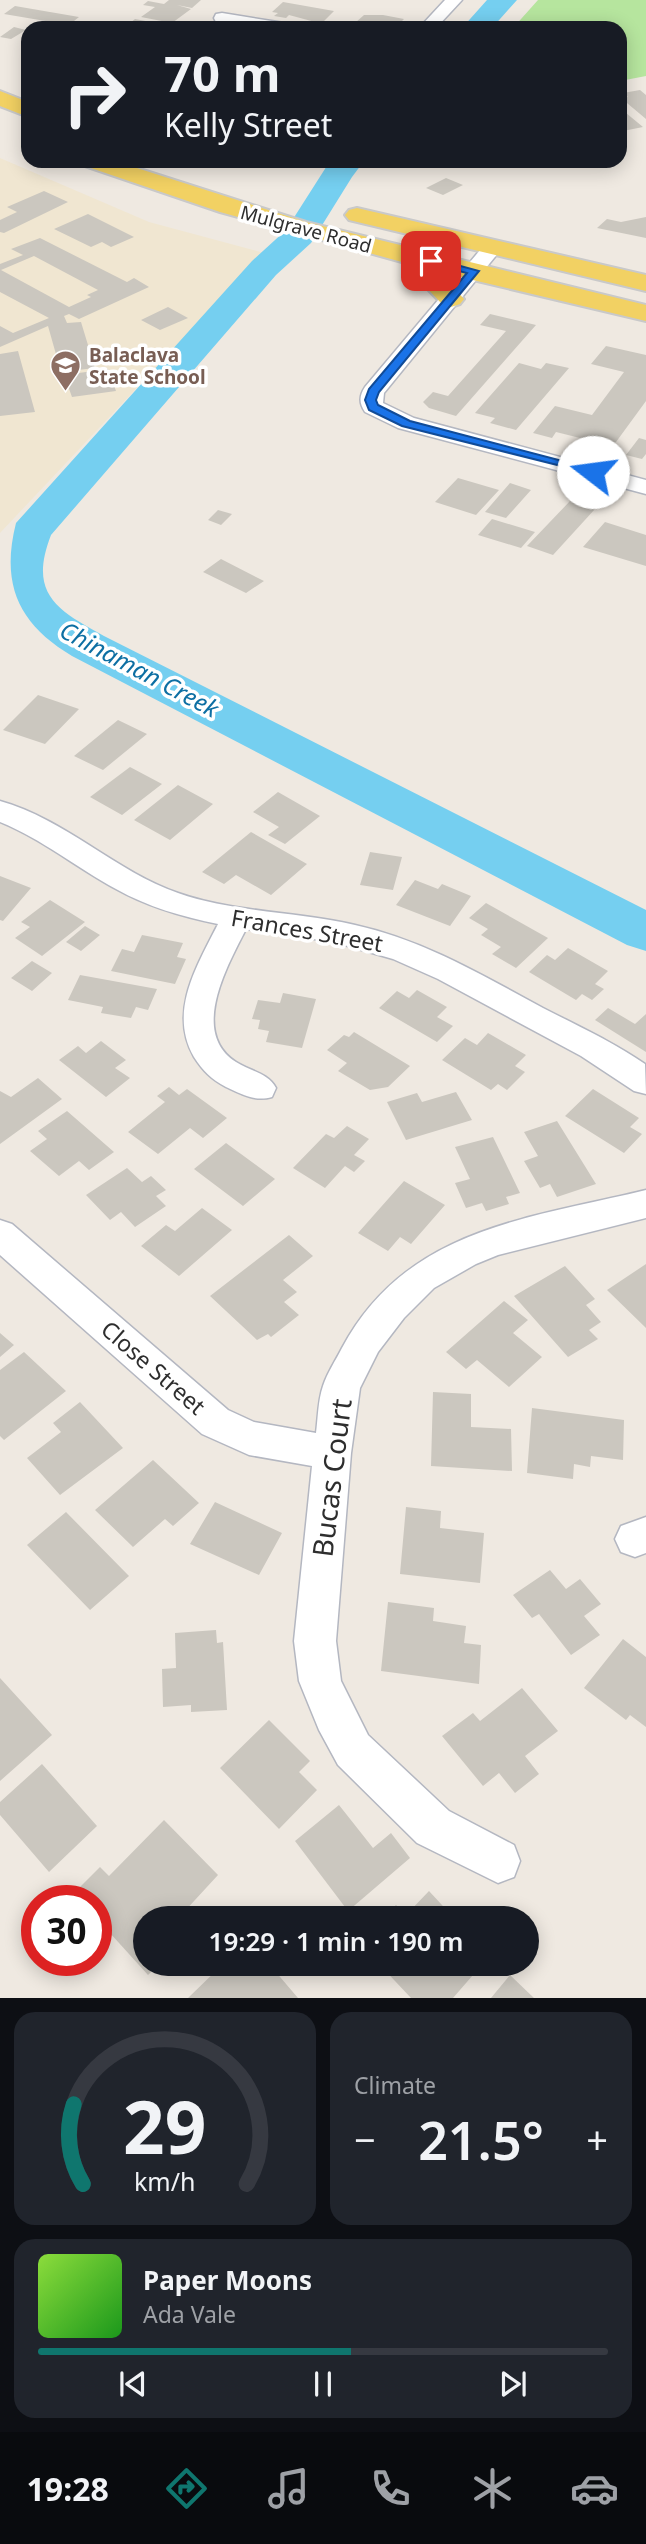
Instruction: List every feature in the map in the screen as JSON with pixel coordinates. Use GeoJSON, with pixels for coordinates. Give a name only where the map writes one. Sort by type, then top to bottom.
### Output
{"type":"FeatureCollection","features":[{"type":"Feature","properties":{"kind":"main road"},"geometry":{"type":"LineString","coordinates":[[0,98],[21,107]]}},
{"type":"Feature","properties":{"kind":"main road","name":"Mulgrave Road"},"geometry":{"type":"LineString","coordinates":[[111,168],[159,186],[286,225],[646,313]]}},
{"type":"Feature","properties":{"kind":"main road","name":"Mulgrave Road"},"geometry":{"type":"LineString","coordinates":[[178,168],[226,183]]}},
{"type":"Feature","properties":{"kind":"main road","name":"Mulgrave Road"},"geometry":{"type":"LineString","coordinates":[[336,210],[646,283]]}},
{"type":"Feature","properties":{"kind":"main road"},"geometry":{"type":"LineString","coordinates":[[410,256],[452,299]]}},
{"type":"Feature","properties":{"kind":"street"},"geometry":{"type":"LineString","coordinates":[[218,21],[243,0]]}},
{"type":"Feature","properties":{"kind":"street"},"geometry":{"type":"LineString","coordinates":[[434,21],[454,0]]}},
{"type":"Feature","properties":{"kind":"street"},"geometry":{"type":"LineString","coordinates":[[493,247],[373,392],[370,400],[373,407],[406,423],[646,487]]}},
{"type":"Feature","properties":{"kind":"street","name":"Frances Street"},"geometry":{"type":"LineString","coordinates":[[0,811],[23,820],[136,887],[166,900],[236,918],[304,926],[387,944],[431,962],[617,1061],[646,1082]]}},
{"type":"Feature","properties":{"kind":"street"},"geometry":{"type":"LineString","coordinates":[[236,918],[201,993],[197,1018],[201,1041],[214,1063],[260,1088]]}},
{"type":"Feature","properties":{"kind":"street","name":"Bucas Court"},"geometry":{"type":"LineString","coordinates":[[498,1861],[433,1827],[353,1750],[334,1716],[320,1681],[315,1641],[331,1453],[341,1387],[365,1341],[391,1307],[421,1278],[463,1254],[493,1242],[646,1203]]}},
{"type":"Feature","properties":{"kind":"street","name":"Close Street"},"geometry":{"type":"LineString","coordinates":[[0,1234],[215,1422],[249,1438],[331,1453]]}},
{"type":"Feature","properties":{"kind":"shaded area","name":"Balaclava State School"},"geometry":{"type":"Polygon","coordinates":[[[0,158],[149,222],[264,253],[0,533],[0,158]]]}},
{"type":"Feature","properties":{"kind":"green space"},"geometry":{"type":"Polygon","coordinates":[[[538,0],[646,0],[646,76],[627,80],[627,21],[519,21],[538,0]]]}},
{"type":"Feature","properties":{"kind":"building"},"geometry":{"type":"Polygon","coordinates":[[[169,0],[201,0],[192,8],[177,5],[191,9],[175,21],[141,17],[155,7],[143,5],[148,1],[164,4],[169,0]]]}},
{"type":"Feature","properties":{"kind":"building"},"geometry":{"type":"Polygon","coordinates":[[[283,2],[334,11],[324,21],[311,21],[289,15],[286,18],[274,16],[278,13],[272,12],[283,2]]]}},
{"type":"Feature","properties":{"kind":"building"},"geometry":{"type":"Polygon","coordinates":[[[15,6],[79,17],[74,21],[45,21],[4,14],[15,6]]]}},
{"type":"Feature","properties":{"kind":"building"},"geometry":{"type":"Polygon","coordinates":[[[364,15],[404,19],[402,21],[357,21],[364,15]]]}},
{"type":"Feature","properties":{"kind":"building"},"geometry":{"type":"Polygon","coordinates":[[[14,27],[21,29],[21,33],[11,39],[0,37],[14,27]]]}},
{"type":"Feature","properties":{"kind":"building"},"geometry":{"type":"Polygon","coordinates":[[[640,90],[646,95],[646,119],[627,103],[627,92],[640,90]]]}},
{"type":"Feature","properties":{"kind":"building"},"geometry":{"type":"Polygon","coordinates":[[[627,114],[643,127],[627,130],[627,114]]]}},
{"type":"Feature","properties":{"kind":"building"},"geometry":{"type":"Polygon","coordinates":[[[446,178],[463,185],[443,195],[426,188],[446,178]]]}},
{"type":"Feature","properties":{"kind":"building"},"geometry":{"type":"Polygon","coordinates":[[[44,191],[68,202],[4,233],[0,232],[0,220],[17,212],[7,207],[44,191]]]}},
{"type":"Feature","properties":{"kind":"building"},"geometry":{"type":"Polygon","coordinates":[[[88,214],[134,237],[111,247],[102,242],[91,247],[54,229],[88,214]]]}},
{"type":"Feature","properties":{"kind":"building"},"geometry":{"type":"Polygon","coordinates":[[[646,217],[646,238],[597,228],[607,219],[621,222],[646,217]]]}},
{"type":"Feature","properties":{"kind":"building"},"geometry":{"type":"Polygon","coordinates":[[[40,238],[127,282],[134,278],[149,287],[79,319],[69,314],[64,316],[67,323],[81,322],[95,368],[61,372],[48,326],[0,347],[0,326],[13,333],[49,318],[0,292],[0,264],[23,255],[11,249],[40,238]],[[34,256],[1,270],[69,307],[91,297],[87,295],[98,290],[34,256]]]}},
{"type":"Feature","properties":{"kind":"building"},"geometry":{"type":"Polygon","coordinates":[[[168,307],[188,318],[160,330],[141,320],[168,307]]]}},
{"type":"Feature","properties":{"kind":"building"},"geometry":{"type":"Polygon","coordinates":[[[490,314],[536,325],[456,416],[429,408],[423,402],[433,392],[448,396],[506,331],[480,325],[490,314]]]}},
{"type":"Feature","properties":{"kind":"building"},"geometry":{"type":"Polygon","coordinates":[[[606,346],[646,355],[646,401],[608,453],[583,447],[588,440],[556,432],[552,438],[533,433],[555,406],[592,415],[624,372],[591,364],[606,346]]]}},
{"type":"Feature","properties":{"kind":"building"},"geometry":{"type":"Polygon","coordinates":[[[18,351],[35,412],[0,416],[0,354],[18,351]]]}},
{"type":"Feature","properties":{"kind":"building"},"geometry":{"type":"Polygon","coordinates":[[[519,363],[541,369],[546,363],[569,368],[516,430],[490,423],[495,418],[475,413],[519,363]]]}},
{"type":"Feature","properties":{"kind":"building"},"geometry":{"type":"Polygon","coordinates":[[[108,369],[116,391],[72,397],[64,375],[108,369]]]}},
{"type":"Feature","properties":{"kind":"building"},"geometry":{"type":"Polygon","coordinates":[[[639,438],[646,440],[646,454],[642,459],[626,455],[639,438]]]}},
{"type":"Feature","properties":{"kind":"building"},"geometry":{"type":"Polygon","coordinates":[[[458,478],[499,490],[476,515],[435,502],[458,478]]]}},
{"type":"Feature","properties":{"kind":"building"},"geometry":{"type":"Polygon","coordinates":[[[510,483],[531,490],[506,518],[485,512],[510,483]]]}},
{"type":"Feature","properties":{"kind":"building"},"geometry":{"type":"Polygon","coordinates":[[[570,501],[595,509],[553,555],[527,546],[570,501]]]}},
{"type":"Feature","properties":{"kind":"building"},"geometry":{"type":"Polygon","coordinates":[[[218,510],[232,514],[221,525],[208,520],[218,510]]]}},
{"type":"Feature","properties":{"kind":"building"},"geometry":{"type":"Polygon","coordinates":[[[492,519],[535,532],[521,548],[478,535],[492,519]]]}},
{"type":"Feature","properties":{"kind":"building"},"geometry":{"type":"Polygon","coordinates":[[[605,522],[646,535],[646,566],[583,547],[605,522]]]}},
{"type":"Feature","properties":{"kind":"building"},"geometry":{"type":"Polygon","coordinates":[[[221,559],[264,581],[246,593],[203,572],[221,559]]]}},
{"type":"Feature","properties":{"kind":"building"},"geometry":{"type":"Polygon","coordinates":[[[38,695],[79,709],[45,744],[3,730],[38,695]]]}},
{"type":"Feature","properties":{"kind":"building"},"geometry":{"type":"Polygon","coordinates":[[[118,720],[147,734],[103,770],[74,756],[118,720]]]}},
{"type":"Feature","properties":{"kind":"building"},"geometry":{"type":"Polygon","coordinates":[[[130,767],[162,784],[122,815],[90,797],[130,767]]]}},
{"type":"Feature","properties":{"kind":"building"},"geometry":{"type":"Polygon","coordinates":[[[178,785],[213,804],[170,840],[134,820],[178,785]]]}},
{"type":"Feature","properties":{"kind":"building"},"geometry":{"type":"Polygon","coordinates":[[[278,792],[320,816],[285,844],[268,835],[279,827],[253,812],[278,792]]]}},
{"type":"Feature","properties":{"kind":"building"},"geometry":{"type":"Polygon","coordinates":[[[251,832],[307,864],[271,895],[236,875],[224,884],[202,872],[251,832]]]}},
{"type":"Feature","properties":{"kind":"building"},"geometry":{"type":"Polygon","coordinates":[[[370,852],[402,857],[393,890],[360,885],[370,852]]]}},
{"type":"Feature","properties":{"kind":"building"},"geometry":{"type":"Polygon","coordinates":[[[0,876],[31,888],[3,921],[0,920],[0,876]]]}},
{"type":"Feature","properties":{"kind":"building"},"geometry":{"type":"Polygon","coordinates":[[[415,880],[438,889],[442,884],[471,896],[450,926],[396,905],[415,880]]]}},
{"type":"Feature","properties":{"kind":"building"},"geometry":{"type":"Polygon","coordinates":[[[50,900],[85,922],[42,956],[15,938],[30,927],[21,922],[50,900]]]}},
{"type":"Feature","properties":{"kind":"building"},"geometry":{"type":"Polygon","coordinates":[[[486,903],[548,938],[516,968],[492,954],[501,947],[481,935],[488,929],[469,918],[486,903]]]}},
{"type":"Feature","properties":{"kind":"building"},"geometry":{"type":"Polygon","coordinates":[[[85,926],[100,935],[81,951],[66,942],[85,926]]]}},
{"type":"Feature","properties":{"kind":"building"},"geometry":{"type":"Polygon","coordinates":[[[142,935],[183,943],[177,957],[186,959],[175,984],[111,971],[122,949],[134,952],[142,935]]]}},
{"type":"Feature","properties":{"kind":"building"},"geometry":{"type":"Polygon","coordinates":[[[568,948],[608,971],[595,984],[604,989],[592,1000],[582,994],[576,1000],[529,972],[547,955],[555,960],[568,948]]]}},
{"type":"Feature","properties":{"kind":"building"},"geometry":{"type":"Polygon","coordinates":[[[32,961],[52,973],[32,991],[11,978],[32,961]]]}},
{"type":"Feature","properties":{"kind":"building"},"geometry":{"type":"Polygon","coordinates":[[[80,975],[157,989],[148,1010],[136,1007],[131,1018],[101,1013],[103,1007],[68,1000],[80,975]]]}},
{"type":"Feature","properties":{"kind":"building"},"geometry":{"type":"Polygon","coordinates":[[[417,990],[447,1007],[437,1017],[453,1026],[437,1042],[379,1008],[397,991],[409,998],[417,990]]]}},
{"type":"Feature","properties":{"kind":"building"},"geometry":{"type":"Polygon","coordinates":[[[283,993],[316,999],[302,1048],[266,1042],[269,1031],[258,1029],[260,1020],[252,1019],[258,1000],[280,1003],[283,993]]]}},
{"type":"Feature","properties":{"kind":"building"},"geometry":{"type":"Polygon","coordinates":[[[608,1008],[635,1024],[646,1014],[646,1052],[595,1020],[608,1008]]]}},
{"type":"Feature","properties":{"kind":"building"},"geometry":{"type":"Polygon","coordinates":[[[354,1032],[410,1066],[388,1087],[370,1090],[338,1071],[347,1063],[327,1050],[344,1035],[349,1037],[354,1032]]]}},
{"type":"Feature","properties":{"kind":"building"},"geometry":{"type":"Polygon","coordinates":[[[488,1033],[526,1055],[515,1066],[525,1072],[507,1090],[498,1084],[491,1090],[442,1060],[465,1038],[477,1045],[488,1033]]]}},
{"type":"Feature","properties":{"kind":"building"},"geometry":{"type":"Polygon","coordinates":[[[101,1041],[126,1060],[115,1068],[130,1078],[106,1097],[59,1060],[78,1046],[86,1053],[101,1041]]]}},
{"type":"Feature","properties":{"kind":"building"},"geometry":{"type":"Polygon","coordinates":[[[38,1078],[62,1099],[0,1144],[0,1091],[11,1097],[38,1078]]]}},
{"type":"Feature","properties":{"kind":"building"},"geometry":{"type":"Polygon","coordinates":[[[169,1087],[179,1095],[187,1089],[227,1118],[203,1138],[190,1128],[158,1154],[128,1132],[165,1102],[157,1096],[169,1087]]]}},
{"type":"Feature","properties":{"kind":"building"},"geometry":{"type":"Polygon","coordinates":[[[593,1089],[639,1118],[630,1127],[642,1134],[624,1153],[565,1116],[593,1089]]]}},
{"type":"Feature","properties":{"kind":"building"},"geometry":{"type":"Polygon","coordinates":[[[456,1092],[472,1120],[406,1140],[387,1102],[417,1093],[422,1102],[456,1092]]]}},
{"type":"Feature","properties":{"kind":"building"},"geometry":{"type":"Polygon","coordinates":[[[67,1111],[114,1152],[89,1170],[79,1161],[59,1176],[30,1151],[47,1139],[38,1131],[67,1111]]]}},
{"type":"Feature","properties":{"kind":"building"},"geometry":{"type":"Polygon","coordinates":[[[557,1121],[596,1184],[557,1197],[550,1184],[540,1188],[524,1161],[538,1156],[524,1132],[557,1121]]]}},
{"type":"Feature","properties":{"kind":"building"},"geometry":{"type":"Polygon","coordinates":[[[347,1126],[369,1139],[354,1155],[365,1161],[354,1172],[345,1166],[325,1188],[293,1168],[326,1134],[334,1138],[347,1126]]]}},
{"type":"Feature","properties":{"kind":"building"},"geometry":{"type":"Polygon","coordinates":[[[493,1137],[520,1193],[506,1197],[509,1204],[486,1211],[482,1203],[466,1208],[455,1183],[470,1179],[455,1147],[493,1137]]]}},
{"type":"Feature","properties":{"kind":"building"},"geometry":{"type":"Polygon","coordinates":[[[226,1143],[275,1179],[243,1206],[194,1169],[226,1143]]]}},
{"type":"Feature","properties":{"kind":"building"},"geometry":{"type":"Polygon","coordinates":[[[127,1168],[142,1182],[151,1176],[166,1190],[156,1196],[166,1206],[135,1227],[121,1212],[110,1220],[86,1195],[127,1168]]]}},
{"type":"Feature","properties":{"kind":"building"},"geometry":{"type":"Polygon","coordinates":[[[404,1181],[445,1205],[411,1244],[400,1237],[388,1251],[358,1233],[404,1181]]]}},
{"type":"Feature","properties":{"kind":"building"},"geometry":{"type":"Polygon","coordinates":[[[202,1208],[232,1230],[179,1276],[141,1246],[166,1225],[175,1231],[202,1208]]]}},
{"type":"Feature","properties":{"kind":"building"},"geometry":{"type":"Polygon","coordinates":[[[289,1235],[313,1256],[283,1280],[297,1292],[284,1302],[299,1315],[271,1337],[268,1334],[257,1340],[210,1296],[289,1235]]]}},
{"type":"Feature","properties":{"kind":"building"},"geometry":{"type":"Polygon","coordinates":[[[646,1264],[646,1328],[607,1290],[646,1264]]]}},
{"type":"Feature","properties":{"kind":"building"},"geometry":{"type":"Polygon","coordinates":[[[565,1266],[595,1299],[586,1305],[601,1322],[589,1330],[598,1339],[568,1357],[514,1296],[565,1266]]]}},
{"type":"Feature","properties":{"kind":"building"},"geometry":{"type":"Polygon","coordinates":[[[504,1301],[528,1320],[513,1333],[542,1357],[509,1387],[477,1360],[466,1369],[446,1352],[504,1301]]]}},
{"type":"Feature","properties":{"kind":"building"},"geometry":{"type":"Polygon","coordinates":[[[0,1333],[14,1345],[0,1357],[0,1333]]]}},
{"type":"Feature","properties":{"kind":"building"},"geometry":{"type":"Polygon","coordinates":[[[24,1352],[66,1391],[4,1440],[0,1436],[0,1370],[24,1352]]]}},
{"type":"Feature","properties":{"kind":"building"},"geometry":{"type":"Polygon","coordinates":[[[433,1392],[471,1394],[471,1427],[511,1429],[512,1471],[431,1466],[433,1392]]]}},
{"type":"Feature","properties":{"kind":"building"},"geometry":{"type":"Polygon","coordinates":[[[80,1402],[123,1448],[60,1495],[27,1458],[61,1432],[53,1423],[80,1402]]]}},
{"type":"Feature","properties":{"kind":"building"},"geometry":{"type":"Polygon","coordinates":[[[532,1408],[624,1420],[623,1460],[591,1456],[590,1467],[574,1464],[573,1479],[527,1473],[532,1408]]]}},
{"type":"Feature","properties":{"kind":"building"},"geometry":{"type":"Polygon","coordinates":[[[153,1460],[199,1503],[173,1526],[165,1519],[133,1547],[95,1510],[153,1460]]]}},
{"type":"Feature","properties":{"kind":"building"},"geometry":{"type":"Polygon","coordinates":[[[215,1502],[282,1533],[259,1575],[190,1544],[215,1502]]]}},
{"type":"Feature","properties":{"kind":"building"},"geometry":{"type":"Polygon","coordinates":[[[406,1507],[441,1511],[440,1528],[484,1533],[480,1583],[400,1574],[406,1507]]]}},
{"type":"Feature","properties":{"kind":"building"},"geometry":{"type":"Polygon","coordinates":[[[66,1512],[129,1576],[90,1610],[27,1545],[66,1512]]]}},
{"type":"Feature","properties":{"kind":"building"},"geometry":{"type":"Polygon","coordinates":[[[550,1570],[566,1589],[580,1579],[601,1604],[584,1616],[600,1635],[571,1655],[539,1614],[532,1618],[513,1595],[550,1570]]]}},
{"type":"Feature","properties":{"kind":"building"},"geometry":{"type":"Polygon","coordinates":[[[388,1602],[434,1608],[433,1621],[466,1626],[464,1643],[481,1645],[479,1684],[381,1671],[388,1602]]]}},
{"type":"Feature","properties":{"kind":"building"},"geometry":{"type":"Polygon","coordinates":[[[216,1630],[217,1643],[223,1642],[227,1710],[191,1712],[191,1705],[163,1707],[162,1669],[176,1668],[175,1633],[216,1630]]]}},
{"type":"Feature","properties":{"kind":"building"},"geometry":{"type":"Polygon","coordinates":[[[623,1639],[646,1657],[646,1727],[630,1715],[626,1720],[584,1688],[623,1639]]]}},
{"type":"Feature","properties":{"kind":"building"},"geometry":{"type":"Polygon","coordinates":[[[0,1678],[52,1735],[0,1781],[0,1678]]]}},
{"type":"Feature","properties":{"kind":"building"},"geometry":{"type":"Polygon","coordinates":[[[522,1688],[558,1731],[525,1756],[539,1774],[515,1793],[499,1773],[483,1786],[442,1736],[473,1713],[480,1721],[522,1688]]]}},
{"type":"Feature","properties":{"kind":"building"},"geometry":{"type":"Polygon","coordinates":[[[269,1720],[310,1761],[299,1772],[317,1790],[279,1829],[220,1768],[269,1720]]]}},
{"type":"Feature","properties":{"kind":"building"},"geometry":{"type":"Polygon","coordinates":[[[42,1764],[97,1826],[49,1872],[0,1815],[0,1802],[42,1764]]]}},
{"type":"Feature","properties":{"kind":"building"},"geometry":{"type":"Polygon","coordinates":[[[339,1805],[373,1848],[391,1833],[410,1858],[354,1906],[344,1906],[295,1841],[339,1805]]]}},
{"type":"Feature","properties":{"kind":"building"},"geometry":{"type":"Polygon","coordinates":[[[164,1820],[218,1875],[189,1906],[133,1906],[133,1958],[112,1935],[112,1885],[82,1885],[100,1867],[109,1876],[164,1820]]]}},
{"type":"Feature","properties":{"kind":"building"},"geometry":{"type":"Polygon","coordinates":[[[429,1891],[443,1906],[415,1906],[429,1891]]]}},
{"type":"Feature","properties":{"kind":"building"},"geometry":{"type":"Polygon","coordinates":[[[211,1976],[279,1976],[298,1998],[188,1998],[211,1976]]]}},
{"type":"Feature","properties":{"kind":"building"},"geometry":{"type":"Polygon","coordinates":[[[390,1976],[472,1976],[453,1998],[411,1998],[390,1976]]]}},
{"type":"Feature","properties":{"kind":"building"},"geometry":{"type":"Polygon","coordinates":[[[511,1976],[534,1998],[491,1998],[511,1976]]]}},
{"type":"Feature","properties":{"kind":"waterway","name":"Chinaman Creek"},"geometry":{"type":"LineString","coordinates":[[483,21],[503,0]]}},
{"type":"Feature","properties":{"kind":"waterway","name":"Chinaman Creek"},"geometry":{"type":"LineString","coordinates":[[342,168],[299,236],[264,268],[31,532],[22,553],[22,587],[40,614],[88,646],[646,932]]}},
{"type":"Feature","properties":{"kind":"place","name":"Balaclava State School"},"geometry":{"type":"Point","coordinates":[66,393]}},
{"type":"Feature","properties":{"kind":"route"},"geometry":{"type":"LineString","coordinates":[[431,261],[474,271],[408,354],[373,392],[370,400],[373,407],[406,423],[593,472]]}}]}
